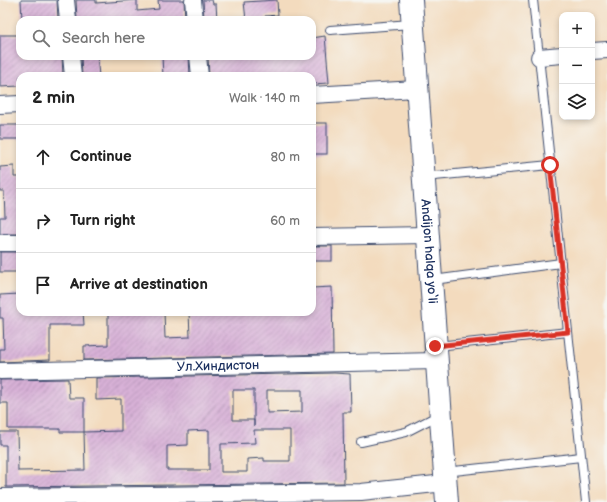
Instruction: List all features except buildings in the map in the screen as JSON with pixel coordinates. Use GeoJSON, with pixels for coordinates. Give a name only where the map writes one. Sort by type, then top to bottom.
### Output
{"type":"FeatureCollection","features":[{"type":"Feature","properties":{"kind":"highway","name":"Andijon halqa yo‘li"},"geometry":{"type":"LineString","coordinates":[[411,0],[435,353],[446,486]]}},
{"type":"Feature","properties":{"kind":"street"},"geometry":{"type":"LineString","coordinates":[[66,0],[68,16]]}},
{"type":"Feature","properties":{"kind":"street"},"geometry":{"type":"LineString","coordinates":[[193,0],[195,16]]}},
{"type":"Feature","properties":{"kind":"street"},"geometry":{"type":"LineString","coordinates":[[595,51],[607,50]]}},
{"type":"Feature","properties":{"kind":"street"},"geometry":{"type":"LineString","coordinates":[[539,57],[559,55]]}},
{"type":"Feature","properties":{"kind":"street"},"geometry":{"type":"LineString","coordinates":[[71,60],[73,72]]}},
{"type":"Feature","properties":{"kind":"street"},"geometry":{"type":"LineString","coordinates":[[198,60],[200,72]]}},
{"type":"Feature","properties":{"kind":"street"},"geometry":{"type":"LineString","coordinates":[[316,95],[416,89]]}},
{"type":"Feature","properties":{"kind":"street"},"geometry":{"type":"LineString","coordinates":[[0,105],[16,104]]}},
{"type":"Feature","properties":{"kind":"street"},"geometry":{"type":"LineString","coordinates":[[316,237],[427,234]]}},
{"type":"Feature","properties":{"kind":"street"},"geometry":{"type":"LineString","coordinates":[[0,243],[16,243]]}},
{"type":"Feature","properties":{"kind":"street","name":"Ул.Хиндистон"},"geometry":{"type":"LineString","coordinates":[[0,370],[435,353]]}},
{"type":"Feature","properties":{"kind":"street"},"geometry":{"type":"LineString","coordinates":[[0,497],[145,499],[361,497],[446,486]]}},
{"type":"Feature","properties":{"kind":"lane"},"geometry":{"type":"LineString","coordinates":[[533,0],[586,502]]}},
{"type":"Feature","properties":{"kind":"lane"},"geometry":{"type":"LineString","coordinates":[[330,30],[412,24]]}},
{"type":"Feature","properties":{"kind":"lane"},"geometry":{"type":"LineString","coordinates":[[423,177],[550,165]]}},
{"type":"Feature","properties":{"kind":"lane"},"geometry":{"type":"LineString","coordinates":[[430,280],[561,263]]}},
{"type":"Feature","properties":{"kind":"lane"},"geometry":{"type":"LineString","coordinates":[[435,353],[568,332]]}},
{"type":"Feature","properties":{"kind":"lane"},"geometry":{"type":"LineString","coordinates":[[360,442],[406,432],[440,414]]}},
{"type":"Feature","properties":{"kind":"lane"},"geometry":{"type":"LineString","coordinates":[[446,486],[581,457]]}},
{"type":"Feature","properties":{"kind":"route"},"geometry":{"type":"LineString","coordinates":[[435,346],[568,332],[550,165]]}}]}
